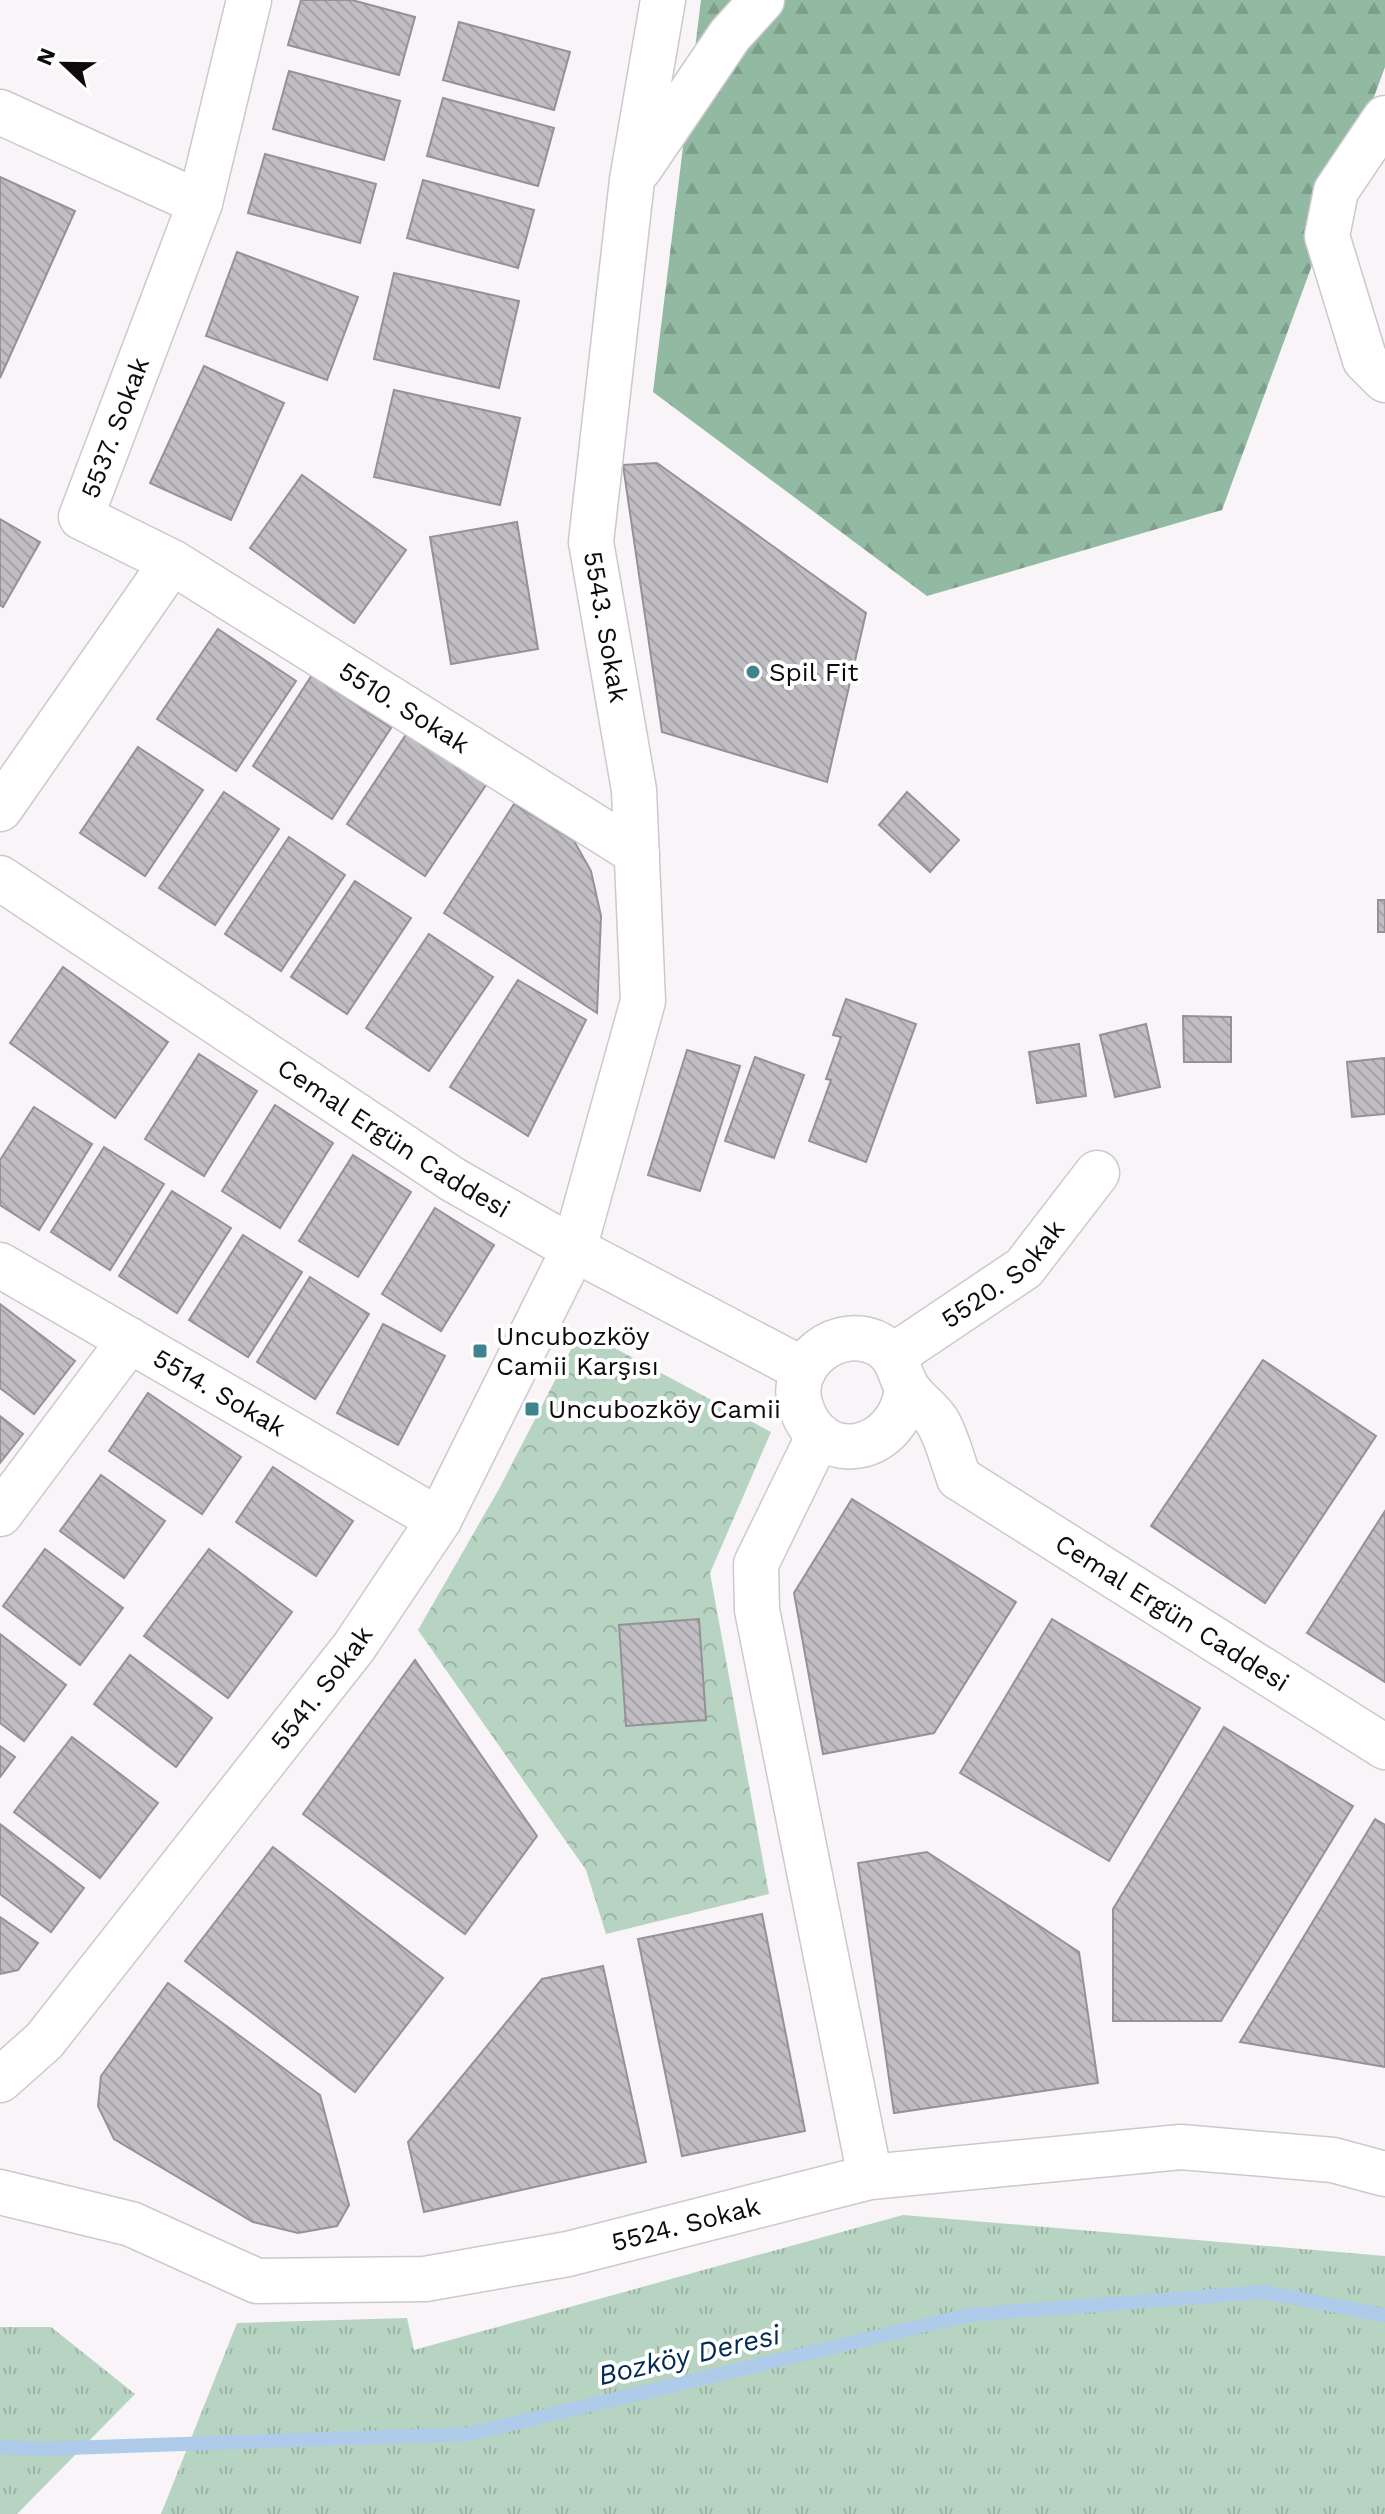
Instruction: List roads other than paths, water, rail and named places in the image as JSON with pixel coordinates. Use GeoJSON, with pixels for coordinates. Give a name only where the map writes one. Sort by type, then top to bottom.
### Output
{"type":"FeatureCollection","features":[{"type":"Feature","properties":{"kind":"street","name":"5537. Sokak"},"geometry":{"type":"LineString","coordinates":[[172,562],[81,517],[200,203],[249,0]]}},
{"type":"Feature","properties":{"kind":"street","name":"5543. Sokak"},"geometry":{"type":"LineString","coordinates":[[574,1249],[643,1001],[634,790],[591,542],[632,180],[663,0]]}},
{"type":"Feature","properties":{"kind":"street"},"geometry":{"type":"LineString","coordinates":[[632,180],[730,35],[762,0]]}},
{"type":"Feature","properties":{"kind":"street"},"geometry":{"type":"LineString","coordinates":[[0,112],[200,203]]}},
{"type":"Feature","properties":{"kind":"street"},"geometry":{"type":"LineString","coordinates":[[1385,118],[1336,191],[1327,236],[1365,360],[1385,380]]}},
{"type":"Feature","properties":{"kind":"street"},"geometry":{"type":"LineString","coordinates":[[0,809],[172,562]]}},
{"type":"Feature","properties":{"kind":"street","name":"5510. Sokak"},"geometry":{"type":"LineString","coordinates":[[172,562],[637,853]]}},
{"type":"Feature","properties":{"kind":"street","name":"Cemal Ergün Caddesi"},"geometry":{"type":"LineString","coordinates":[[0,878],[452,1179],[574,1249],[804,1370]]}},
{"type":"Feature","properties":{"kind":"street","name":"5520. Sokak"},"geometry":{"type":"LineString","coordinates":[[900,1372],[1024,1268],[1097,1173]]}},
{"type":"Feature","properties":{"kind":"street","name":"5541. Sokak"},"geometry":{"type":"LineString","coordinates":[[0,2080],[44,2041],[354,1647],[439,1520],[574,1249]]}},
{"type":"Feature","properties":{"kind":"street","name":"5514. Sokak"},"geometry":{"type":"LineString","coordinates":[[0,1265],[439,1520]]}},
{"type":"Feature","properties":{"kind":"street"},"geometry":{"type":"LineString","coordinates":[[900,1372],[901,1414],[885,1435],[870,1443],[852,1446],[834,1443],[819,1435],[800,1405],[804,1370],[820,1349],[845,1338],[879,1344],[900,1372],[937,1422],[959,1478]]}},
{"type":"Feature","properties":{"kind":"street"},"geometry":{"type":"LineString","coordinates":[[0,1514],[130,1340]]}},
{"type":"Feature","properties":{"kind":"street"},"geometry":{"type":"LineString","coordinates":[[819,1435],[756,1564],[757,1610],[870,2177]]}},
{"type":"Feature","properties":{"kind":"street","name":"Cemal Ergün Caddesi"},"geometry":{"type":"LineString","coordinates":[[885,1435],[959,1478],[1385,1747]]}},
{"type":"Feature","properties":{"kind":"street","name":"5524. Sokak"},"geometry":{"type":"LineString","coordinates":[[0,2192],[131,2224],[257,2281],[425,2279],[568,2254],[870,2177],[1181,2147],[1333,2160],[1385,2174]]}},
{"type":"Feature","properties":{"kind":"waterway","name":"Bozköy Deresi"},"geometry":{"type":"LineString","coordinates":[[0,2447],[38,2449],[469,2434],[968,2315],[1263,2292],[1385,2315]]}},
{"type":"Feature","properties":{"kind":"place","name":"Spil Fit"},"geometry":{"type":"Point","coordinates":[753,672]}},
{"type":"Feature","properties":{"kind":"place","name":"Uncubozköy Camii Karşısı"},"geometry":{"type":"Point","coordinates":[480,1351]}},
{"type":"Feature","properties":{"kind":"place","name":"Uncubozköy Camii"},"geometry":{"type":"Point","coordinates":[532,1409]}}]}
